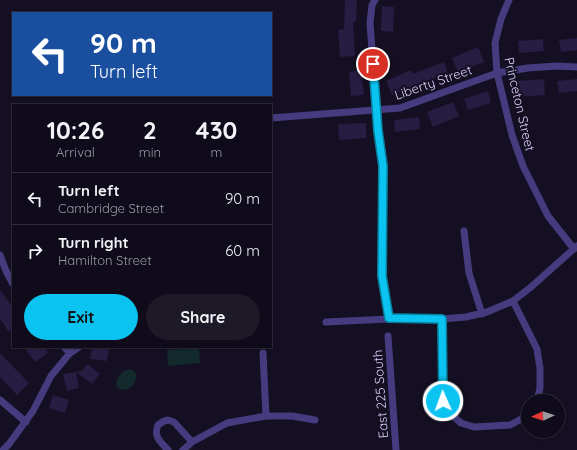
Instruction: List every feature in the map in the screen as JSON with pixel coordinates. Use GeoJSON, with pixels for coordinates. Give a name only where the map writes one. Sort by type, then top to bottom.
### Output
{"type":"FeatureCollection","features":[{"type":"Feature","properties":{"kind":"street"},"geometry":{"type":"LineString","coordinates":[[375,0],[372,5],[370,23],[376,110],[383,166],[382,276],[389,318]]}},
{"type":"Feature","properties":{"kind":"street","name":"Princeton Street"},"geometry":{"type":"LineString","coordinates":[[510,0],[501,19],[495,43],[497,74],[512,135],[522,166],[548,216],[576,248]]}},
{"type":"Feature","properties":{"kind":"street","name":"Liberty Street"},"geometry":{"type":"LineString","coordinates":[[272,118],[400,108],[497,74],[528,68],[557,66],[577,67]]}},
{"type":"Feature","properties":{"kind":"street"},"geometry":{"type":"LineString","coordinates":[[464,231],[469,273],[482,314]]}},
{"type":"Feature","properties":{"kind":"street"},"geometry":{"type":"LineString","coordinates":[[326,322],[389,318],[442,319],[482,314],[513,300],[531,287],[576,248]]}},
{"type":"Feature","properties":{"kind":"street"},"geometry":{"type":"LineString","coordinates":[[0,255],[12,282]]}},
{"type":"Feature","properties":{"kind":"street"},"geometry":{"type":"LineString","coordinates":[[513,300],[538,349],[540,368],[539,394]]}},
{"type":"Feature","properties":{"kind":"street"},"geometry":{"type":"LineString","coordinates":[[442,319],[443,401],[448,412],[461,423],[474,427],[510,425],[521,419]]}},
{"type":"Feature","properties":{"kind":"street","name":"East 225 South"},"geometry":{"type":"LineString","coordinates":[[388,336],[396,450]]}},
{"type":"Feature","properties":{"kind":"street"},"geometry":{"type":"LineString","coordinates":[[65,348],[70,354]]}},
{"type":"Feature","properties":{"kind":"street"},"geometry":{"type":"LineString","coordinates":[[3,450],[26,422],[51,376],[70,354],[78,348]]}},
{"type":"Feature","properties":{"kind":"street"},"geometry":{"type":"LineString","coordinates":[[263,353],[266,416]]}},
{"type":"Feature","properties":{"kind":"street"},"geometry":{"type":"LineString","coordinates":[[0,400],[26,422]]}},
{"type":"Feature","properties":{"kind":"street"},"geometry":{"type":"LineString","coordinates":[[183,450],[192,442],[227,423],[266,416],[292,416],[315,420]]}},
{"type":"Feature","properties":{"kind":"street"},"geometry":{"type":"LineString","coordinates":[[168,450],[159,440],[156,433],[158,425],[164,421],[168,420],[174,422],[192,442]]}},
{"type":"Feature","properties":{"kind":"green space"},"geometry":{"type":"Polygon","coordinates":[[[199,348],[200,363],[168,366],[167,350],[199,348]]]}},
{"type":"Feature","properties":{"kind":"green space"},"geometry":{"type":"Polygon","coordinates":[[[130,369],[136,375],[134,383],[128,389],[120,389],[116,383],[118,377],[124,371],[130,369]]]}},
{"type":"Feature","properties":{"kind":"building"},"geometry":{"type":"Polygon","coordinates":[[[345,0],[357,0],[356,22],[353,22],[355,56],[340,57],[338,30],[344,29],[345,0]]]}},
{"type":"Feature","properties":{"kind":"building"},"geometry":{"type":"Polygon","coordinates":[[[382,6],[394,7],[393,32],[381,31],[382,6]]]}},
{"type":"Feature","properties":{"kind":"building"},"geometry":{"type":"Polygon","coordinates":[[[577,38],[577,50],[561,52],[559,40],[577,38]]]}},
{"type":"Feature","properties":{"kind":"building"},"geometry":{"type":"Polygon","coordinates":[[[543,39],[544,51],[519,53],[518,41],[543,39]]]}},
{"type":"Feature","properties":{"kind":"building"},"geometry":{"type":"Polygon","coordinates":[[[478,47],[484,62],[458,72],[452,58],[478,47]]]}},
{"type":"Feature","properties":{"kind":"building"},"geometry":{"type":"Polygon","coordinates":[[[444,62],[448,73],[392,95],[386,81],[411,70],[413,74],[444,62]]]}},
{"type":"Feature","properties":{"kind":"building"},"geometry":{"type":"Polygon","coordinates":[[[361,70],[364,95],[351,96],[349,72],[361,70]]]}},
{"type":"Feature","properties":{"kind":"building"},"geometry":{"type":"Polygon","coordinates":[[[544,79],[545,95],[517,97],[516,81],[544,79]]]}},
{"type":"Feature","properties":{"kind":"building"},"geometry":{"type":"Polygon","coordinates":[[[577,79],[577,91],[559,93],[557,81],[577,79]]]}},
{"type":"Feature","properties":{"kind":"building"},"geometry":{"type":"Polygon","coordinates":[[[488,91],[491,103],[468,110],[464,99],[488,91]]]}},
{"type":"Feature","properties":{"kind":"building"},"geometry":{"type":"Polygon","coordinates":[[[453,102],[459,116],[433,127],[427,112],[453,102]]]}},
{"type":"Feature","properties":{"kind":"building"},"geometry":{"type":"Polygon","coordinates":[[[419,117],[420,129],[395,132],[394,120],[419,117]]]}},
{"type":"Feature","properties":{"kind":"building"},"geometry":{"type":"Polygon","coordinates":[[[366,123],[366,138],[339,140],[338,124],[366,123]]]}},
{"type":"Feature","properties":{"kind":"building"},"geometry":{"type":"Polygon","coordinates":[[[0,290],[12,307],[12,330],[9,332],[0,319],[0,290]]]}},
{"type":"Feature","properties":{"kind":"building"},"geometry":{"type":"Polygon","coordinates":[[[25,348],[45,348],[48,353],[35,362],[25,348]]]}},
{"type":"Feature","properties":{"kind":"building"},"geometry":{"type":"Polygon","coordinates":[[[92,348],[109,349],[107,361],[90,359],[92,348]]]}},
{"type":"Feature","properties":{"kind":"building"},"geometry":{"type":"Polygon","coordinates":[[[0,353],[29,383],[17,395],[0,377],[0,353]]]}},
{"type":"Feature","properties":{"kind":"building"},"geometry":{"type":"Polygon","coordinates":[[[87,364],[100,374],[92,384],[76,372],[82,371],[87,364]]]}},
{"type":"Feature","properties":{"kind":"building"},"geometry":{"type":"Polygon","coordinates":[[[76,372],[79,388],[67,391],[63,374],[76,372]]]}},
{"type":"Feature","properties":{"kind":"building"},"geometry":{"type":"Polygon","coordinates":[[[53,395],[69,400],[65,413],[49,408],[53,395]]]}},
{"type":"Feature","properties":{"kind":"route"},"geometry":{"type":"LineString","coordinates":[[373,64],[378,131],[383,166],[382,276],[389,318],[442,319],[443,401]]}}]}
